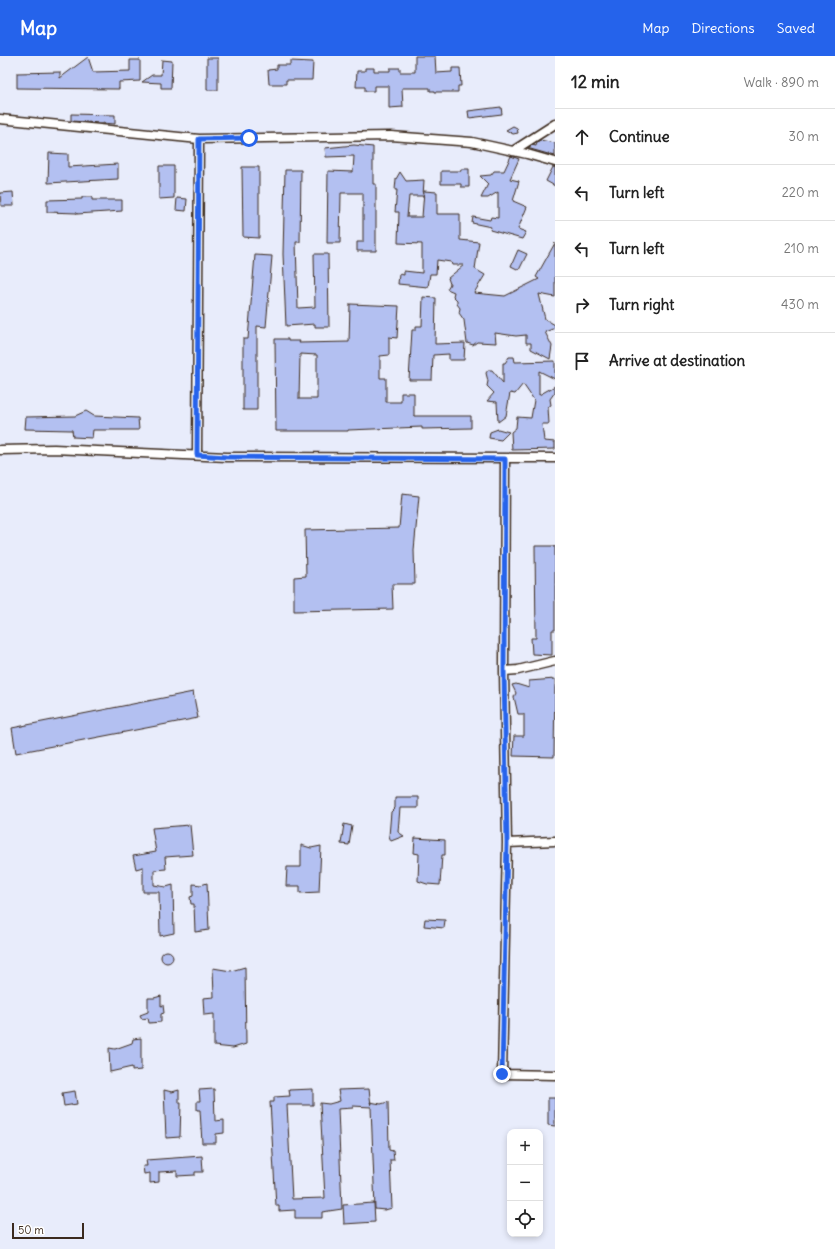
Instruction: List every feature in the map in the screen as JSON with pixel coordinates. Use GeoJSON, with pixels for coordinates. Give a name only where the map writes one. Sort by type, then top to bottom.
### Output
{"type":"FeatureCollection","features":[{"type":"Feature","properties":{"kind":"street"},"geometry":{"type":"LineString","coordinates":[[0,119],[199,139],[390,136],[472,142],[555,162]]}},
{"type":"Feature","properties":{"kind":"street"},"geometry":{"type":"LineString","coordinates":[[513,151],[555,124]]}},
{"type":"Feature","properties":{"kind":"street"},"geometry":{"type":"LineString","coordinates":[[197,455],[199,139]]}},
{"type":"Feature","properties":{"kind":"street"},"geometry":{"type":"LineString","coordinates":[[0,450],[54,449],[226,457],[555,458]]}},
{"type":"Feature","properties":{"kind":"street"},"geometry":{"type":"LineString","coordinates":[[505,459],[504,671],[507,843],[502,1074],[555,1075]]}},
{"type":"Feature","properties":{"kind":"street"},"geometry":{"type":"LineString","coordinates":[[504,671],[554,662]]}},
{"type":"Feature","properties":{"kind":"street"},"geometry":{"type":"LineString","coordinates":[[507,843],[555,841]]}},
{"type":"Feature","properties":{"kind":"building"},"geometry":{"type":"Polygon","coordinates":[[[415,56],[435,56],[436,73],[452,72],[452,68],[460,68],[461,86],[458,86],[458,92],[435,92],[430,91],[430,88],[402,88],[403,107],[389,108],[389,86],[374,86],[374,91],[365,91],[365,87],[356,87],[357,71],[365,71],[365,68],[374,68],[374,71],[390,71],[390,68],[400,68],[400,72],[415,72],[415,56]]]}},
{"type":"Feature","properties":{"kind":"building"},"geometry":{"type":"Polygon","coordinates":[[[88,57],[93,72],[130,71],[130,60],[140,60],[140,81],[119,82],[119,89],[17,88],[17,73],[60,72],[60,78],[88,57]]]}},
{"type":"Feature","properties":{"kind":"building"},"geometry":{"type":"Polygon","coordinates":[[[207,58],[218,58],[218,90],[207,90],[207,58]]]}},
{"type":"Feature","properties":{"kind":"building"},"geometry":{"type":"Polygon","coordinates":[[[162,60],[172,61],[171,88],[161,88],[161,83],[142,82],[152,75],[161,75],[162,60]]]}},
{"type":"Feature","properties":{"kind":"building"},"geometry":{"type":"Polygon","coordinates":[[[290,61],[313,62],[312,80],[286,80],[286,84],[269,84],[268,70],[277,69],[277,65],[290,65],[290,61]]]}},
{"type":"Feature","properties":{"kind":"building"},"geometry":{"type":"Polygon","coordinates":[[[501,107],[502,114],[469,118],[468,111],[501,107]]]}},
{"type":"Feature","properties":{"kind":"building"},"geometry":{"type":"Polygon","coordinates":[[[71,114],[115,115],[115,124],[71,121],[71,114]]]}},
{"type":"Feature","properties":{"kind":"building"},"geometry":{"type":"Polygon","coordinates":[[[513,126],[517,128],[518,133],[513,134],[506,130],[513,126]]]}},
{"type":"Feature","properties":{"kind":"building"},"geometry":{"type":"Polygon","coordinates":[[[540,140],[555,143],[555,156],[527,148],[532,145],[536,146],[537,142],[540,140]]]}},
{"type":"Feature","properties":{"kind":"building"},"geometry":{"type":"Polygon","coordinates":[[[354,145],[373,147],[373,184],[376,184],[376,251],[357,251],[357,242],[363,242],[363,193],[341,193],[340,243],[327,243],[328,171],[353,172],[354,156],[326,157],[325,148],[354,145]]]}},
{"type":"Feature","properties":{"kind":"building"},"geometry":{"type":"Polygon","coordinates":[[[49,153],[68,154],[68,167],[118,164],[118,179],[48,183],[49,153]]]}},
{"type":"Feature","properties":{"kind":"building"},"geometry":{"type":"Polygon","coordinates":[[[511,156],[519,159],[510,179],[519,181],[513,201],[527,207],[518,229],[526,232],[522,239],[490,230],[491,227],[472,223],[473,217],[490,220],[491,217],[498,218],[498,192],[488,198],[481,198],[488,184],[480,176],[491,175],[494,171],[504,171],[511,156]]]}},
{"type":"Feature","properties":{"kind":"building"},"geometry":{"type":"Polygon","coordinates":[[[159,166],[174,166],[174,198],[159,199],[159,166]]]}},
{"type":"Feature","properties":{"kind":"building"},"geometry":{"type":"Polygon","coordinates":[[[242,167],[259,167],[259,238],[243,237],[242,167]]]}},
{"type":"Feature","properties":{"kind":"building"},"geometry":{"type":"Polygon","coordinates":[[[553,167],[555,167],[555,186],[546,181],[553,167]]]}},
{"type":"Feature","properties":{"kind":"building"},"geometry":{"type":"Polygon","coordinates":[[[461,169],[469,169],[469,187],[461,187],[461,184],[441,184],[441,171],[461,171],[461,169]]]}},
{"type":"Feature","properties":{"kind":"building"},"geometry":{"type":"Polygon","coordinates":[[[285,170],[301,170],[300,242],[296,242],[298,308],[315,307],[314,254],[328,254],[329,327],[315,327],[315,324],[286,326],[283,254],[285,170]]]}},
{"type":"Feature","properties":{"kind":"building"},"geometry":{"type":"Polygon","coordinates":[[[400,172],[406,181],[424,180],[423,196],[409,196],[407,217],[422,217],[424,191],[437,192],[437,214],[460,214],[460,240],[479,242],[475,269],[485,275],[474,293],[505,296],[539,279],[536,277],[555,243],[555,297],[539,294],[545,319],[555,325],[555,328],[545,332],[552,346],[550,359],[531,349],[531,343],[526,343],[526,335],[516,336],[495,333],[496,343],[477,342],[473,345],[467,343],[464,320],[459,313],[460,308],[457,304],[457,300],[453,296],[454,292],[447,289],[450,284],[448,278],[464,265],[452,265],[451,262],[437,260],[436,274],[430,274],[428,287],[398,284],[399,274],[404,275],[404,271],[422,273],[422,244],[398,243],[399,212],[395,212],[397,190],[395,190],[396,179],[400,172]]]}},
{"type":"Feature","properties":{"kind":"building"},"geometry":{"type":"Polygon","coordinates":[[[13,192],[14,206],[1,206],[0,193],[13,192]]]}},
{"type":"Feature","properties":{"kind":"building"},"geometry":{"type":"Polygon","coordinates":[[[82,197],[92,197],[92,200],[122,200],[122,211],[77,214],[47,212],[47,200],[82,199],[82,197]]]}},
{"type":"Feature","properties":{"kind":"building"},"geometry":{"type":"Polygon","coordinates":[[[177,198],[187,199],[186,211],[176,210],[177,198]]]}},
{"type":"Feature","properties":{"kind":"building"},"geometry":{"type":"Polygon","coordinates":[[[518,250],[527,254],[519,270],[511,266],[518,250]]]}},
{"type":"Feature","properties":{"kind":"building"},"geometry":{"type":"Polygon","coordinates":[[[255,255],[272,256],[266,327],[257,326],[257,410],[243,410],[243,339],[248,339],[255,255]]]}},
{"type":"Feature","properties":{"kind":"building"},"geometry":{"type":"Polygon","coordinates":[[[423,297],[436,298],[435,344],[465,343],[464,360],[449,360],[449,354],[433,355],[432,380],[409,380],[412,330],[416,330],[416,326],[422,326],[423,297]]]}},
{"type":"Feature","properties":{"kind":"building"},"geometry":{"type":"Polygon","coordinates":[[[350,304],[399,306],[397,338],[389,337],[389,355],[380,356],[380,378],[386,378],[386,402],[401,402],[401,393],[414,393],[414,416],[471,416],[471,428],[422,429],[422,427],[348,431],[276,431],[275,339],[300,341],[299,343],[349,342],[350,304]],[[300,354],[299,399],[317,399],[317,355],[300,354]]]}},
{"type":"Feature","properties":{"kind":"building"},"geometry":{"type":"Polygon","coordinates":[[[509,357],[514,357],[515,362],[555,361],[555,379],[539,371],[539,395],[555,386],[555,392],[550,399],[551,405],[548,407],[549,424],[542,424],[544,441],[555,442],[555,449],[512,450],[511,432],[516,428],[517,417],[531,418],[534,400],[523,384],[515,394],[510,393],[506,416],[498,422],[497,402],[487,401],[494,393],[487,386],[488,381],[486,373],[488,370],[492,370],[503,383],[503,363],[505,363],[509,357]]]}},
{"type":"Feature","properties":{"kind":"building"},"geometry":{"type":"Polygon","coordinates":[[[86,411],[94,416],[138,418],[139,430],[93,430],[92,438],[73,437],[72,430],[25,429],[26,417],[75,416],[86,411]]]}},
{"type":"Feature","properties":{"kind":"building"},"geometry":{"type":"Polygon","coordinates":[[[498,429],[509,432],[501,440],[489,438],[490,432],[498,429]]]}},
{"type":"Feature","properties":{"kind":"building"},"geometry":{"type":"Polygon","coordinates":[[[402,494],[419,496],[414,550],[415,584],[392,584],[393,609],[294,611],[294,577],[306,576],[305,530],[399,528],[402,494]]]}},
{"type":"Feature","properties":{"kind":"building"},"geometry":{"type":"Polygon","coordinates":[[[535,546],[555,546],[555,630],[552,630],[552,655],[532,654],[531,638],[536,638],[535,546]]]}},
{"type":"Feature","properties":{"kind":"building"},"geometry":{"type":"Polygon","coordinates":[[[555,679],[554,757],[513,756],[514,736],[524,736],[524,714],[518,714],[514,697],[516,693],[512,685],[516,684],[529,688],[529,681],[555,679]]]}},
{"type":"Feature","properties":{"kind":"building"},"geometry":{"type":"Polygon","coordinates":[[[193,692],[198,718],[16,753],[12,728],[193,692]]]}},
{"type":"Feature","properties":{"kind":"building"},"geometry":{"type":"Polygon","coordinates":[[[395,797],[418,797],[418,808],[400,808],[398,832],[404,836],[391,841],[389,836],[391,812],[395,808],[395,797]]]}},
{"type":"Feature","properties":{"kind":"building"},"geometry":{"type":"Polygon","coordinates":[[[344,824],[352,826],[349,845],[341,844],[344,824]]]}},
{"type":"Feature","properties":{"kind":"building"},"geometry":{"type":"Polygon","coordinates":[[[190,825],[193,855],[165,857],[166,869],[154,870],[154,885],[166,887],[173,885],[174,933],[160,936],[159,892],[143,892],[143,867],[136,869],[133,856],[156,852],[152,828],[190,825]]]}},
{"type":"Feature","properties":{"kind":"building"},"geometry":{"type":"Polygon","coordinates":[[[415,838],[445,840],[445,855],[442,855],[440,885],[427,884],[418,881],[419,854],[414,853],[415,838]]]}},
{"type":"Feature","properties":{"kind":"building"},"geometry":{"type":"Polygon","coordinates":[[[301,845],[311,848],[321,846],[319,892],[300,893],[300,886],[286,886],[287,867],[301,867],[301,845]]]}},
{"type":"Feature","properties":{"kind":"building"},"geometry":{"type":"Polygon","coordinates":[[[207,883],[209,930],[195,932],[194,904],[191,904],[190,897],[193,896],[193,884],[201,885],[207,883]]]}},
{"type":"Feature","properties":{"kind":"building"},"geometry":{"type":"Polygon","coordinates":[[[425,919],[445,920],[444,928],[424,926],[425,919]]]}},
{"type":"Feature","properties":{"kind":"building"},"geometry":{"type":"Polygon","coordinates":[[[167,951],[171,953],[173,957],[171,961],[167,963],[163,961],[161,957],[163,953],[167,951]]]}},
{"type":"Feature","properties":{"kind":"building"},"geometry":{"type":"Polygon","coordinates":[[[245,967],[246,1044],[233,1048],[214,1046],[214,1014],[204,1015],[203,998],[214,997],[213,968],[231,971],[245,967]]]}},
{"type":"Feature","properties":{"kind":"building"},"geometry":{"type":"Polygon","coordinates":[[[161,996],[161,1006],[163,1005],[164,1013],[161,1014],[161,1022],[149,1023],[148,1018],[142,1019],[140,1015],[148,1012],[148,998],[161,996]]]}},
{"type":"Feature","properties":{"kind":"building"},"geometry":{"type":"Polygon","coordinates":[[[141,1038],[141,1070],[132,1071],[132,1067],[110,1072],[109,1048],[115,1049],[132,1043],[133,1039],[141,1038]]]}},
{"type":"Feature","properties":{"kind":"building"},"geometry":{"type":"Polygon","coordinates":[[[214,1089],[215,1121],[224,1120],[224,1133],[216,1134],[216,1143],[202,1143],[200,1110],[197,1110],[197,1101],[200,1101],[199,1090],[214,1089]]]}},
{"type":"Feature","properties":{"kind":"building"},"geometry":{"type":"Polygon","coordinates":[[[313,1089],[313,1105],[287,1105],[292,1199],[325,1198],[320,1103],[329,1104],[340,1101],[338,1090],[369,1089],[371,1102],[381,1104],[388,1102],[389,1150],[393,1151],[394,1160],[390,1160],[392,1208],[385,1210],[375,1209],[371,1107],[353,1106],[353,1108],[338,1109],[342,1209],[322,1212],[322,1218],[295,1218],[295,1210],[279,1211],[279,1206],[276,1206],[270,1102],[274,1102],[274,1097],[290,1096],[289,1090],[313,1089]]]}},
{"type":"Feature","properties":{"kind":"building"},"geometry":{"type":"Polygon","coordinates":[[[164,1090],[172,1092],[179,1090],[179,1103],[181,1103],[180,1137],[166,1138],[164,1090]]]}},
{"type":"Feature","properties":{"kind":"building"},"geometry":{"type":"Polygon","coordinates":[[[75,1091],[77,1104],[64,1106],[62,1093],[75,1091]]]}},
{"type":"Feature","properties":{"kind":"building"},"geometry":{"type":"Polygon","coordinates":[[[548,1098],[555,1098],[555,1126],[548,1125],[548,1098]]]}},
{"type":"Feature","properties":{"kind":"building"},"geometry":{"type":"Polygon","coordinates":[[[202,1156],[203,1172],[195,1172],[195,1175],[177,1176],[177,1171],[159,1172],[159,1182],[150,1183],[150,1173],[144,1174],[143,1166],[147,1166],[146,1160],[202,1156]]]}},
{"type":"Feature","properties":{"kind":"building"},"geometry":{"type":"Polygon","coordinates":[[[374,1203],[375,1222],[344,1224],[343,1205],[374,1203]]]}},
{"type":"Feature","properties":{"kind":"route"},"geometry":{"type":"LineString","coordinates":[[249,138],[199,139],[197,455],[226,457],[505,459],[504,671],[507,843],[502,1074]]}}]}
